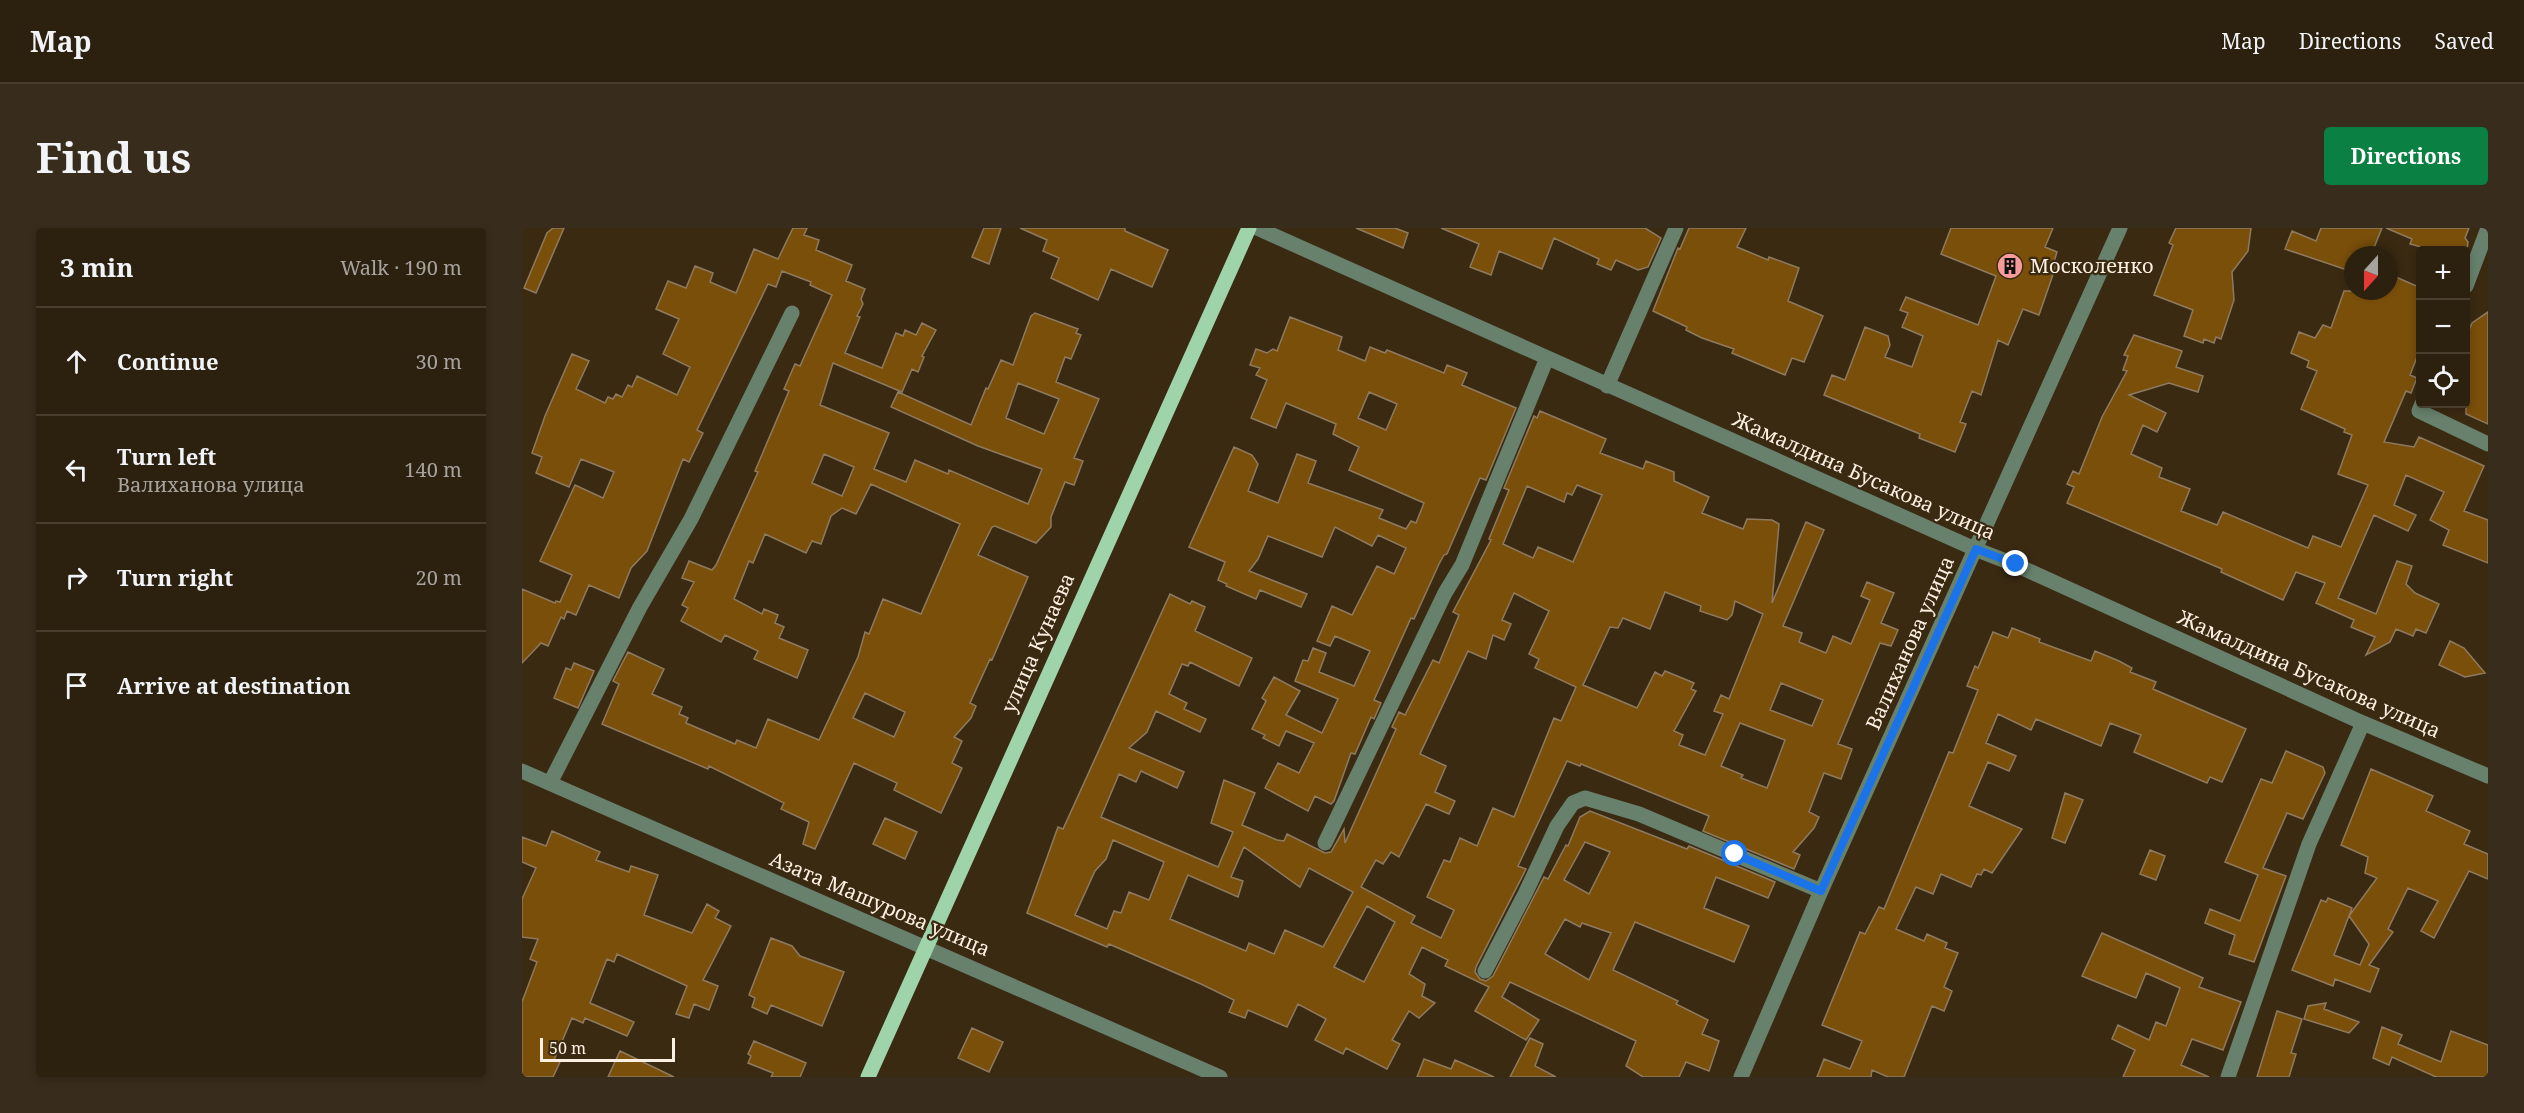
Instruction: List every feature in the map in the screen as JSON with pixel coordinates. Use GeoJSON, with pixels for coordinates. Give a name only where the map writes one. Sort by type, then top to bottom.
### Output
{"type":"FeatureCollection","features":[{"type":"Feature","properties":{"kind":"main road","name":"улица Кунаева"},"geometry":{"type":"LineString","coordinates":[[868,1077],[1249,228]]}},
{"type":"Feature","properties":{"kind":"street","name":"Жамалдина Бусакова улица"},"geometry":{"type":"LineString","coordinates":[[1257,228],[1607,386],[1976,549],[2016,564],[2363,723],[2488,776]]}},
{"type":"Feature","properties":{"kind":"street"},"geometry":{"type":"LineString","coordinates":[[1607,386],[1676,228]]}},
{"type":"Feature","properties":{"kind":"street","name":"Валиханова улица"},"geometry":{"type":"LineString","coordinates":[[1741,1077],[1821,891],[2120,228]]}},
{"type":"Feature","properties":{"kind":"street"},"geometry":{"type":"LineString","coordinates":[[2470,275],[2488,228]]}},
{"type":"Feature","properties":{"kind":"street"},"geometry":{"type":"LineString","coordinates":[[550,783],[640,607],[691,519],[792,313]]}},
{"type":"Feature","properties":{"kind":"street"},"geometry":{"type":"LineString","coordinates":[[1325,843],[1445,593],[1462,565],[1547,358]]}},
{"type":"Feature","properties":{"kind":"street"},"geometry":{"type":"LineString","coordinates":[[2420,408],[2419,411],[2488,444]]}},
{"type":"Feature","properties":{"kind":"street"},"geometry":{"type":"LineString","coordinates":[[2228,1077],[2309,844],[2363,723]]}},
{"type":"Feature","properties":{"kind":"street","name":"Азата Машурова улица"},"geometry":{"type":"LineString","coordinates":[[522,771],[1220,1077]]}},
{"type":"Feature","properties":{"kind":"street"},"geometry":{"type":"LineString","coordinates":[[1485,971],[1526,894],[1557,826],[1573,803],[1585,798],[1639,814],[1821,891]]}},
{"type":"Feature","properties":{"kind":"building"},"geometry":{"type":"Polygon","coordinates":[[[553,228],[564,228],[536,293],[524,288],[547,233],[553,228]]]}},
{"type":"Feature","properties":{"kind":"building"},"geometry":{"type":"Polygon","coordinates":[[[793,228],[807,228],[804,235],[819,240],[816,250],[852,265],[846,281],[865,289],[861,299],[863,304],[857,316],[860,317],[845,353],[882,368],[896,333],[903,336],[905,330],[916,335],[922,323],[936,330],[922,356],[924,357],[918,372],[912,369],[902,392],[833,363],[820,405],[889,433],[874,469],[906,482],[915,460],[948,474],[949,470],[1028,504],[1042,469],[978,446],[891,407],[898,392],[971,425],[986,388],[988,389],[1001,360],[1013,365],[1031,316],[1035,313],[1078,329],[1076,333],[1081,335],[1071,359],[1065,357],[1056,382],[1099,399],[1074,458],[1083,461],[1074,485],[1065,482],[1051,517],[1051,527],[1036,543],[995,526],[992,527],[978,555],[1028,577],[992,660],[990,659],[970,703],[976,706],[971,718],[954,737],[962,741],[952,763],[962,768],[941,813],[894,790],[897,783],[854,763],[815,849],[803,844],[809,822],[781,809],[784,803],[709,766],[708,769],[602,724],[619,684],[613,681],[628,652],[664,669],[652,694],[682,707],[679,714],[688,718],[686,723],[735,744],[737,740],[756,748],[768,719],[819,740],[858,657],[865,632],[869,634],[883,599],[921,614],[960,524],[871,484],[856,514],[842,508],[831,516],[821,544],[812,541],[806,553],[765,534],[753,563],[749,561],[734,599],[762,614],[764,609],[778,615],[775,623],[784,627],[779,638],[808,650],[797,678],[754,659],[758,651],[725,635],[721,642],[681,621],[688,608],[682,605],[694,582],[682,578],[689,561],[712,570],[716,565],[758,472],[755,471],[789,391],[784,389],[795,364],[800,366],[832,295],[810,285],[811,282],[782,271],[776,287],[768,284],[697,430],[703,433],[689,462],[683,459],[647,551],[631,568],[619,598],[589,585],[576,615],[567,611],[564,619],[561,617],[548,646],[541,643],[522,663],[522,589],[555,603],[560,602],[572,575],[540,561],[575,485],[603,498],[614,472],[581,459],[569,487],[536,473],[542,457],[532,453],[545,416],[572,354],[589,361],[576,389],[605,403],[608,397],[613,399],[616,394],[622,397],[628,385],[632,387],[637,376],[677,395],[690,367],[663,354],[679,319],[656,309],[668,281],[686,288],[695,266],[713,273],[710,282],[736,293],[754,249],[778,259],[793,228]],[[1018,383],[1006,418],[1044,434],[1059,399],[1018,383]],[[824,454],[812,483],[842,496],[854,467],[824,454]],[[865,693],[853,718],[894,737],[905,712],[865,693]]]}},
{"type":"Feature","properties":{"kind":"building"},"geometry":{"type":"Polygon","coordinates":[[[984,228],[1001,228],[989,264],[972,257],[984,228]]]}},
{"type":"Feature","properties":{"kind":"building"},"geometry":{"type":"Polygon","coordinates":[[[1020,228],[1125,228],[1125,231],[1168,250],[1152,287],[1111,269],[1098,300],[1051,278],[1059,258],[1043,251],[1047,240],[1020,228]]]}},
{"type":"Feature","properties":{"kind":"building"},"geometry":{"type":"Polygon","coordinates":[[[1356,228],[1395,228],[1408,233],[1403,248],[1356,228]]]}},
{"type":"Feature","properties":{"kind":"building"},"geometry":{"type":"Polygon","coordinates":[[[1441,228],[1645,228],[1661,238],[1648,267],[1638,270],[1616,260],[1611,270],[1597,264],[1599,259],[1554,238],[1542,269],[1499,251],[1491,275],[1470,267],[1479,244],[1441,228]]]}},
{"type":"Feature","properties":{"kind":"building"},"geometry":{"type":"Polygon","coordinates":[[[1689,228],[1746,228],[1737,247],[1768,260],[1769,257],[1799,268],[1788,301],[1823,316],[1804,362],[1792,358],[1785,375],[1732,353],[1734,349],[1702,338],[1686,330],[1687,327],[1653,311],[1678,248],[1680,249],[1689,228]]]}},
{"type":"Feature","properties":{"kind":"building"},"geometry":{"type":"Polygon","coordinates":[[[1951,228],[2053,228],[2045,247],[2057,252],[2054,262],[2057,263],[2039,315],[2023,309],[2008,345],[1998,340],[1981,395],[1972,391],[1960,422],[1966,424],[1955,452],[1919,438],[1920,434],[1824,395],[1832,375],[1845,380],[1865,327],[1888,336],[1890,345],[1885,357],[1912,367],[1923,336],[1902,327],[1908,313],[1900,310],[1906,297],[1978,325],[1996,276],[1941,254],[1951,228]]]}},
{"type":"Feature","properties":{"kind":"building"},"geometry":{"type":"Polygon","coordinates":[[[2176,228],[2251,228],[2248,251],[2232,272],[2234,300],[2221,339],[2216,337],[2214,343],[2204,339],[2203,343],[2184,336],[2193,310],[2154,295],[2173,245],[2169,243],[2176,228]]]}},
{"type":"Feature","properties":{"kind":"building"},"geometry":{"type":"Polygon","coordinates":[[[2321,228],[2382,228],[2375,246],[2344,246],[2344,269],[2285,249],[2292,231],[2316,241],[2321,228]]]}},
{"type":"Feature","properties":{"kind":"building"},"geometry":{"type":"Polygon","coordinates":[[[2386,228],[2469,228],[2465,238],[2468,246],[2418,246],[2410,244],[2412,239],[2386,228]]]}},
{"type":"Feature","properties":{"kind":"building"},"geometry":{"type":"Polygon","coordinates":[[[2398,278],[2416,286],[2416,360],[2410,375],[2416,378],[2416,380],[2411,393],[2406,391],[2384,442],[2414,447],[2419,437],[2484,466],[2464,511],[2488,520],[2488,563],[2443,545],[2449,530],[2430,520],[2444,492],[2406,475],[2394,505],[2416,515],[2408,531],[2374,515],[2338,598],[2376,614],[2397,561],[2412,566],[2406,584],[2415,593],[2439,604],[2426,633],[2416,629],[2413,636],[2396,629],[2390,642],[2366,655],[2375,637],[2351,627],[2354,620],[2316,603],[2325,583],[2296,572],[2283,600],[2221,572],[2222,569],[2067,503],[2074,487],[2067,484],[2073,471],[2079,474],[2102,417],[2127,371],[2123,370],[2128,356],[2124,355],[2134,335],[2182,351],[2176,367],[2203,376],[2198,392],[2169,383],[2129,395],[2166,413],[2157,432],[2143,425],[2131,454],[2162,468],[2159,477],[2190,489],[2181,511],[2217,525],[2223,512],[2308,548],[2313,536],[2341,547],[2368,485],[2338,474],[2352,435],[2344,432],[2345,429],[2301,409],[2317,371],[2307,367],[2309,361],[2291,353],[2299,332],[2315,338],[2323,325],[2331,328],[2344,291],[2344,300],[2398,300],[2398,278]]]}},
{"type":"Feature","properties":{"kind":"building"},"geometry":{"type":"Polygon","coordinates":[[[2488,312],[2488,424],[2466,414],[2466,408],[2470,408],[2470,328],[2472,323],[2488,312]]]}},
{"type":"Feature","properties":{"kind":"building"},"geometry":{"type":"Polygon","coordinates":[[[1290,317],[1342,337],[1338,350],[1365,361],[1370,347],[1385,353],[1387,350],[1444,373],[1447,365],[1467,373],[1462,385],[1516,408],[1486,480],[1480,478],[1447,554],[1439,564],[1414,619],[1411,618],[1374,700],[1381,703],[1374,719],[1371,717],[1355,754],[1351,753],[1334,801],[1331,804],[1315,796],[1308,811],[1265,788],[1278,763],[1299,773],[1314,743],[1286,731],[1279,746],[1263,738],[1265,735],[1252,729],[1266,701],[1262,698],[1274,677],[1300,691],[1286,715],[1322,733],[1338,699],[1295,681],[1303,660],[1308,661],[1313,648],[1326,653],[1319,672],[1354,686],[1370,651],[1335,636],[1330,646],[1317,641],[1332,606],[1352,615],[1377,566],[1394,574],[1406,548],[1378,535],[1372,546],[1335,527],[1322,557],[1268,536],[1258,559],[1249,571],[1307,594],[1301,607],[1260,590],[1256,599],[1226,586],[1227,584],[1218,580],[1225,562],[1189,547],[1234,447],[1252,455],[1258,464],[1248,491],[1278,503],[1297,454],[1316,461],[1308,483],[1383,510],[1379,518],[1406,529],[1411,521],[1416,523],[1424,503],[1349,470],[1359,447],[1333,434],[1336,424],[1286,403],[1276,428],[1251,418],[1267,380],[1256,375],[1260,368],[1250,365],[1256,349],[1267,353],[1273,349],[1277,351],[1290,317]],[[1369,392],[1358,418],[1386,430],[1397,404],[1369,392]]]}},
{"type":"Feature","properties":{"kind":"building"},"geometry":{"type":"Polygon","coordinates":[[[1540,411],[1606,439],[1600,453],[1643,469],[1646,461],[1674,472],[1674,481],[1709,497],[1702,513],[1743,529],[1747,519],[1772,520],[1779,524],[1772,603],[1806,522],[1824,530],[1783,626],[1802,633],[1799,642],[1826,653],[1833,636],[1851,644],[1870,600],[1861,596],[1867,582],[1894,593],[1881,623],[1898,630],[1891,646],[1880,643],[1838,744],[1852,749],[1841,779],[1824,773],[1809,812],[1819,817],[1814,828],[1793,852],[1800,855],[1794,869],[1703,831],[1709,816],[1581,764],[1580,766],[1567,761],[1518,866],[1526,869],[1476,967],[1475,972],[1480,979],[1486,981],[1493,976],[1544,877],[1548,879],[1566,845],[1568,846],[1580,817],[1590,811],[1687,849],[1689,846],[1775,882],[1768,898],[1716,877],[1704,908],[1749,926],[1734,962],[1635,922],[1613,970],[1678,1001],[1676,1004],[1708,1020],[1702,1034],[1719,1041],[1709,1071],[1686,1062],[1679,1077],[1643,1077],[1626,1066],[1636,1041],[1510,982],[1502,997],[1539,1020],[1526,1040],[1475,1011],[1489,987],[1445,966],[1448,960],[1422,947],[1409,974],[1425,984],[1422,996],[1435,1003],[1419,1018],[1409,1011],[1392,1040],[1400,1044],[1387,1069],[1346,1048],[1343,1054],[1315,1040],[1326,1019],[1298,1004],[1287,1027],[1248,1010],[1245,1018],[1229,1012],[1234,1000],[1201,984],[1109,944],[1107,947],[1027,913],[1058,827],[1063,829],[1170,594],[1190,604],[1192,601],[1205,607],[1195,631],[1252,658],[1239,686],[1190,662],[1188,666],[1182,664],[1169,694],[1187,703],[1184,709],[1206,719],[1200,732],[1156,711],[1147,732],[1129,748],[1184,772],[1177,788],[1141,771],[1136,782],[1119,774],[1101,817],[1218,867],[1233,832],[1211,823],[1224,780],[1255,793],[1242,825],[1277,840],[1284,841],[1287,834],[1325,853],[1331,852],[1344,829],[1345,843],[1396,729],[1392,727],[1399,712],[1405,715],[1433,660],[1439,663],[1459,615],[1453,612],[1491,540],[1489,539],[1509,490],[1504,488],[1534,416],[1537,418],[1540,411]],[[1577,485],[1572,495],[1567,493],[1564,502],[1527,486],[1503,544],[1533,558],[1538,547],[1573,562],[1602,495],[1577,485]],[[1665,592],[1650,629],[1623,618],[1618,628],[1610,627],[1583,685],[1637,708],[1655,672],[1662,676],[1665,671],[1694,683],[1691,689],[1696,691],[1674,731],[1683,735],[1679,745],[1705,755],[1723,714],[1714,711],[1721,695],[1729,699],[1763,614],[1735,601],[1732,615],[1727,620],[1700,611],[1701,606],[1665,592]],[[1514,593],[1502,620],[1511,624],[1504,640],[1493,635],[1486,659],[1468,651],[1420,754],[1446,766],[1435,792],[1455,801],[1449,814],[1426,804],[1399,857],[1391,852],[1383,864],[1376,860],[1361,887],[1415,916],[1411,923],[1441,938],[1454,910],[1427,897],[1444,860],[1450,862],[1460,838],[1477,846],[1493,808],[1514,817],[1554,718],[1561,721],[1576,687],[1535,668],[1539,659],[1529,654],[1549,611],[1514,593]],[[1781,683],[1770,710],[1812,726],[1823,700],[1781,683]],[[1740,723],[1721,766],[1743,775],[1741,778],[1767,788],[1785,740],[1740,723]],[[1113,840],[1106,859],[1095,871],[1075,915],[1107,929],[1114,911],[1121,913],[1129,892],[1149,900],[1164,862],[1113,840]],[[1585,842],[1564,880],[1589,894],[1610,852],[1585,842]],[[1244,847],[1231,877],[1243,881],[1238,897],[1188,875],[1170,919],[1246,951],[1249,943],[1274,954],[1285,930],[1323,947],[1353,892],[1309,868],[1300,887],[1244,847]],[[1367,906],[1334,967],[1364,982],[1395,922],[1367,906]],[[1565,919],[1545,954],[1589,980],[1611,933],[1582,923],[1580,927],[1565,919]]]}},
{"type":"Feature","properties":{"kind":"building"},"geometry":{"type":"Polygon","coordinates":[[[2012,628],[2040,639],[2039,642],[2091,661],[2095,651],[2119,661],[2132,668],[2130,672],[2156,682],[2153,689],[2246,729],[2222,782],[2210,777],[2207,783],[2134,752],[2141,735],[2110,723],[2101,746],[2036,719],[2031,730],[1998,714],[1986,743],[2016,756],[2009,771],[1988,762],[1969,806],[2022,829],[1992,873],[1984,869],[1981,875],[1977,874],[1971,887],[1941,874],[1933,894],[1916,887],[1896,929],[1924,941],[1927,934],[1947,943],[1945,948],[1958,953],[1944,987],[1952,991],[1944,1011],[1932,1006],[1904,1077],[1888,1077],[1872,1070],[1871,1077],[1817,1077],[1824,1059],[1850,1069],[1862,1041],[1822,1025],[1860,932],[1865,934],[1879,907],[1884,909],[1949,752],[1953,753],[1978,690],[1967,686],[1975,666],[1978,668],[1993,632],[2008,638],[2012,628]]]}},
{"type":"Feature","properties":{"kind":"building"},"geometry":{"type":"Polygon","coordinates":[[[2450,641],[2464,648],[2485,673],[2465,677],[2439,665],[2450,641]]]}},
{"type":"Feature","properties":{"kind":"building"},"geometry":{"type":"Polygon","coordinates":[[[574,663],[594,671],[578,708],[554,698],[566,668],[571,670],[574,663]]]}},
{"type":"Feature","properties":{"kind":"building"},"geometry":{"type":"Polygon","coordinates":[[[2286,751],[2323,767],[2325,773],[2303,819],[2287,813],[2263,868],[2286,876],[2254,962],[2229,954],[2235,935],[2205,923],[2210,909],[2240,921],[2258,875],[2225,862],[2261,779],[2272,783],[2286,751]]]}},
{"type":"Feature","properties":{"kind":"building"},"geometry":{"type":"Polygon","coordinates":[[[2371,769],[2433,796],[2426,811],[2470,831],[2464,844],[2488,854],[2488,879],[2469,871],[2434,938],[2421,931],[2438,901],[2408,888],[2388,929],[2393,932],[2369,965],[2379,969],[2370,992],[2335,979],[2333,986],[2292,970],[2321,900],[2326,902],[2328,898],[2352,908],[2334,955],[2360,965],[2369,944],[2349,916],[2377,878],[2365,873],[2368,857],[2341,845],[2371,769]]]}},
{"type":"Feature","properties":{"kind":"building"},"geometry":{"type":"Polygon","coordinates":[[[2065,793],[2083,800],[2065,843],[2052,838],[2065,793]]]}},
{"type":"Feature","properties":{"kind":"building"},"geometry":{"type":"Polygon","coordinates":[[[885,818],[917,832],[905,859],[873,844],[885,818]]]}},
{"type":"Feature","properties":{"kind":"building"},"geometry":{"type":"Polygon","coordinates":[[[552,831],[600,852],[596,860],[629,872],[631,866],[658,875],[644,915],[692,933],[707,904],[719,911],[715,918],[731,926],[703,980],[718,986],[709,1010],[694,1004],[689,1018],[676,1014],[687,986],[617,954],[614,962],[607,959],[590,1003],[634,1022],[627,1036],[585,1018],[583,1023],[572,1018],[554,1060],[560,1062],[553,1077],[522,1077],[522,1002],[537,962],[530,959],[538,939],[522,937],[522,899],[536,868],[522,862],[522,837],[546,846],[552,831]]]}},
{"type":"Feature","properties":{"kind":"building"},"geometry":{"type":"Polygon","coordinates":[[[2150,850],[2165,856],[2156,880],[2140,874],[2150,850]]]}},
{"type":"Feature","properties":{"kind":"building"},"geometry":{"type":"Polygon","coordinates":[[[2102,933],[2203,978],[2199,987],[2241,1002],[2223,1050],[2192,1039],[2181,1065],[2209,1077],[2123,1077],[2135,1050],[2112,1039],[2118,1025],[2149,1040],[2156,1022],[2166,1026],[2180,988],[2146,973],[2136,998],[2082,976],[2102,933]]]}},
{"type":"Feature","properties":{"kind":"building"},"geometry":{"type":"Polygon","coordinates":[[[771,938],[792,946],[800,956],[844,972],[822,1026],[771,1005],[767,1014],[752,1007],[755,998],[749,995],[771,938]]]}},
{"type":"Feature","properties":{"kind":"building"},"geometry":{"type":"Polygon","coordinates":[[[2326,1003],[2324,1009],[2359,1022],[2349,1033],[2304,1019],[2308,1006],[2326,1003]]]}},
{"type":"Feature","properties":{"kind":"building"},"geometry":{"type":"Polygon","coordinates":[[[2277,1011],[2302,1019],[2291,1053],[2296,1054],[2289,1077],[2257,1077],[2277,1011]]]}},
{"type":"Feature","properties":{"kind":"building"},"geometry":{"type":"Polygon","coordinates":[[[2382,1027],[2402,1035],[2398,1044],[2441,1062],[2451,1031],[2488,1045],[2488,1077],[2436,1077],[2392,1057],[2389,1065],[2373,1058],[2382,1027]]]}},
{"type":"Feature","properties":{"kind":"building"},"geometry":{"type":"Polygon","coordinates":[[[972,1028],[1003,1042],[989,1072],[958,1058],[972,1028]]]}},
{"type":"Feature","properties":{"kind":"building"},"geometry":{"type":"Polygon","coordinates":[[[1530,1038],[1543,1044],[1535,1066],[1556,1077],[1510,1077],[1530,1038]]]}},
{"type":"Feature","properties":{"kind":"building"},"geometry":{"type":"Polygon","coordinates":[[[754,1041],[806,1063],[800,1077],[771,1077],[773,1073],[748,1063],[751,1056],[748,1054],[754,1041]]]}},
{"type":"Feature","properties":{"kind":"building"},"geometry":{"type":"Polygon","coordinates":[[[620,1051],[674,1077],[608,1077],[620,1051]]]}},
{"type":"Feature","properties":{"kind":"building"},"geometry":{"type":"Polygon","coordinates":[[[1424,1059],[1451,1069],[1455,1060],[1494,1077],[1417,1077],[1424,1059]]]}},
{"type":"Feature","properties":{"kind":"place","name":"Москоленко"},"geometry":{"type":"Point","coordinates":[2010,266]}},
{"type":"Feature","properties":{"kind":"route"},"geometry":{"type":"LineString","coordinates":[[1735,854],[1821,891],[1976,549],[2016,564]]}}]}
